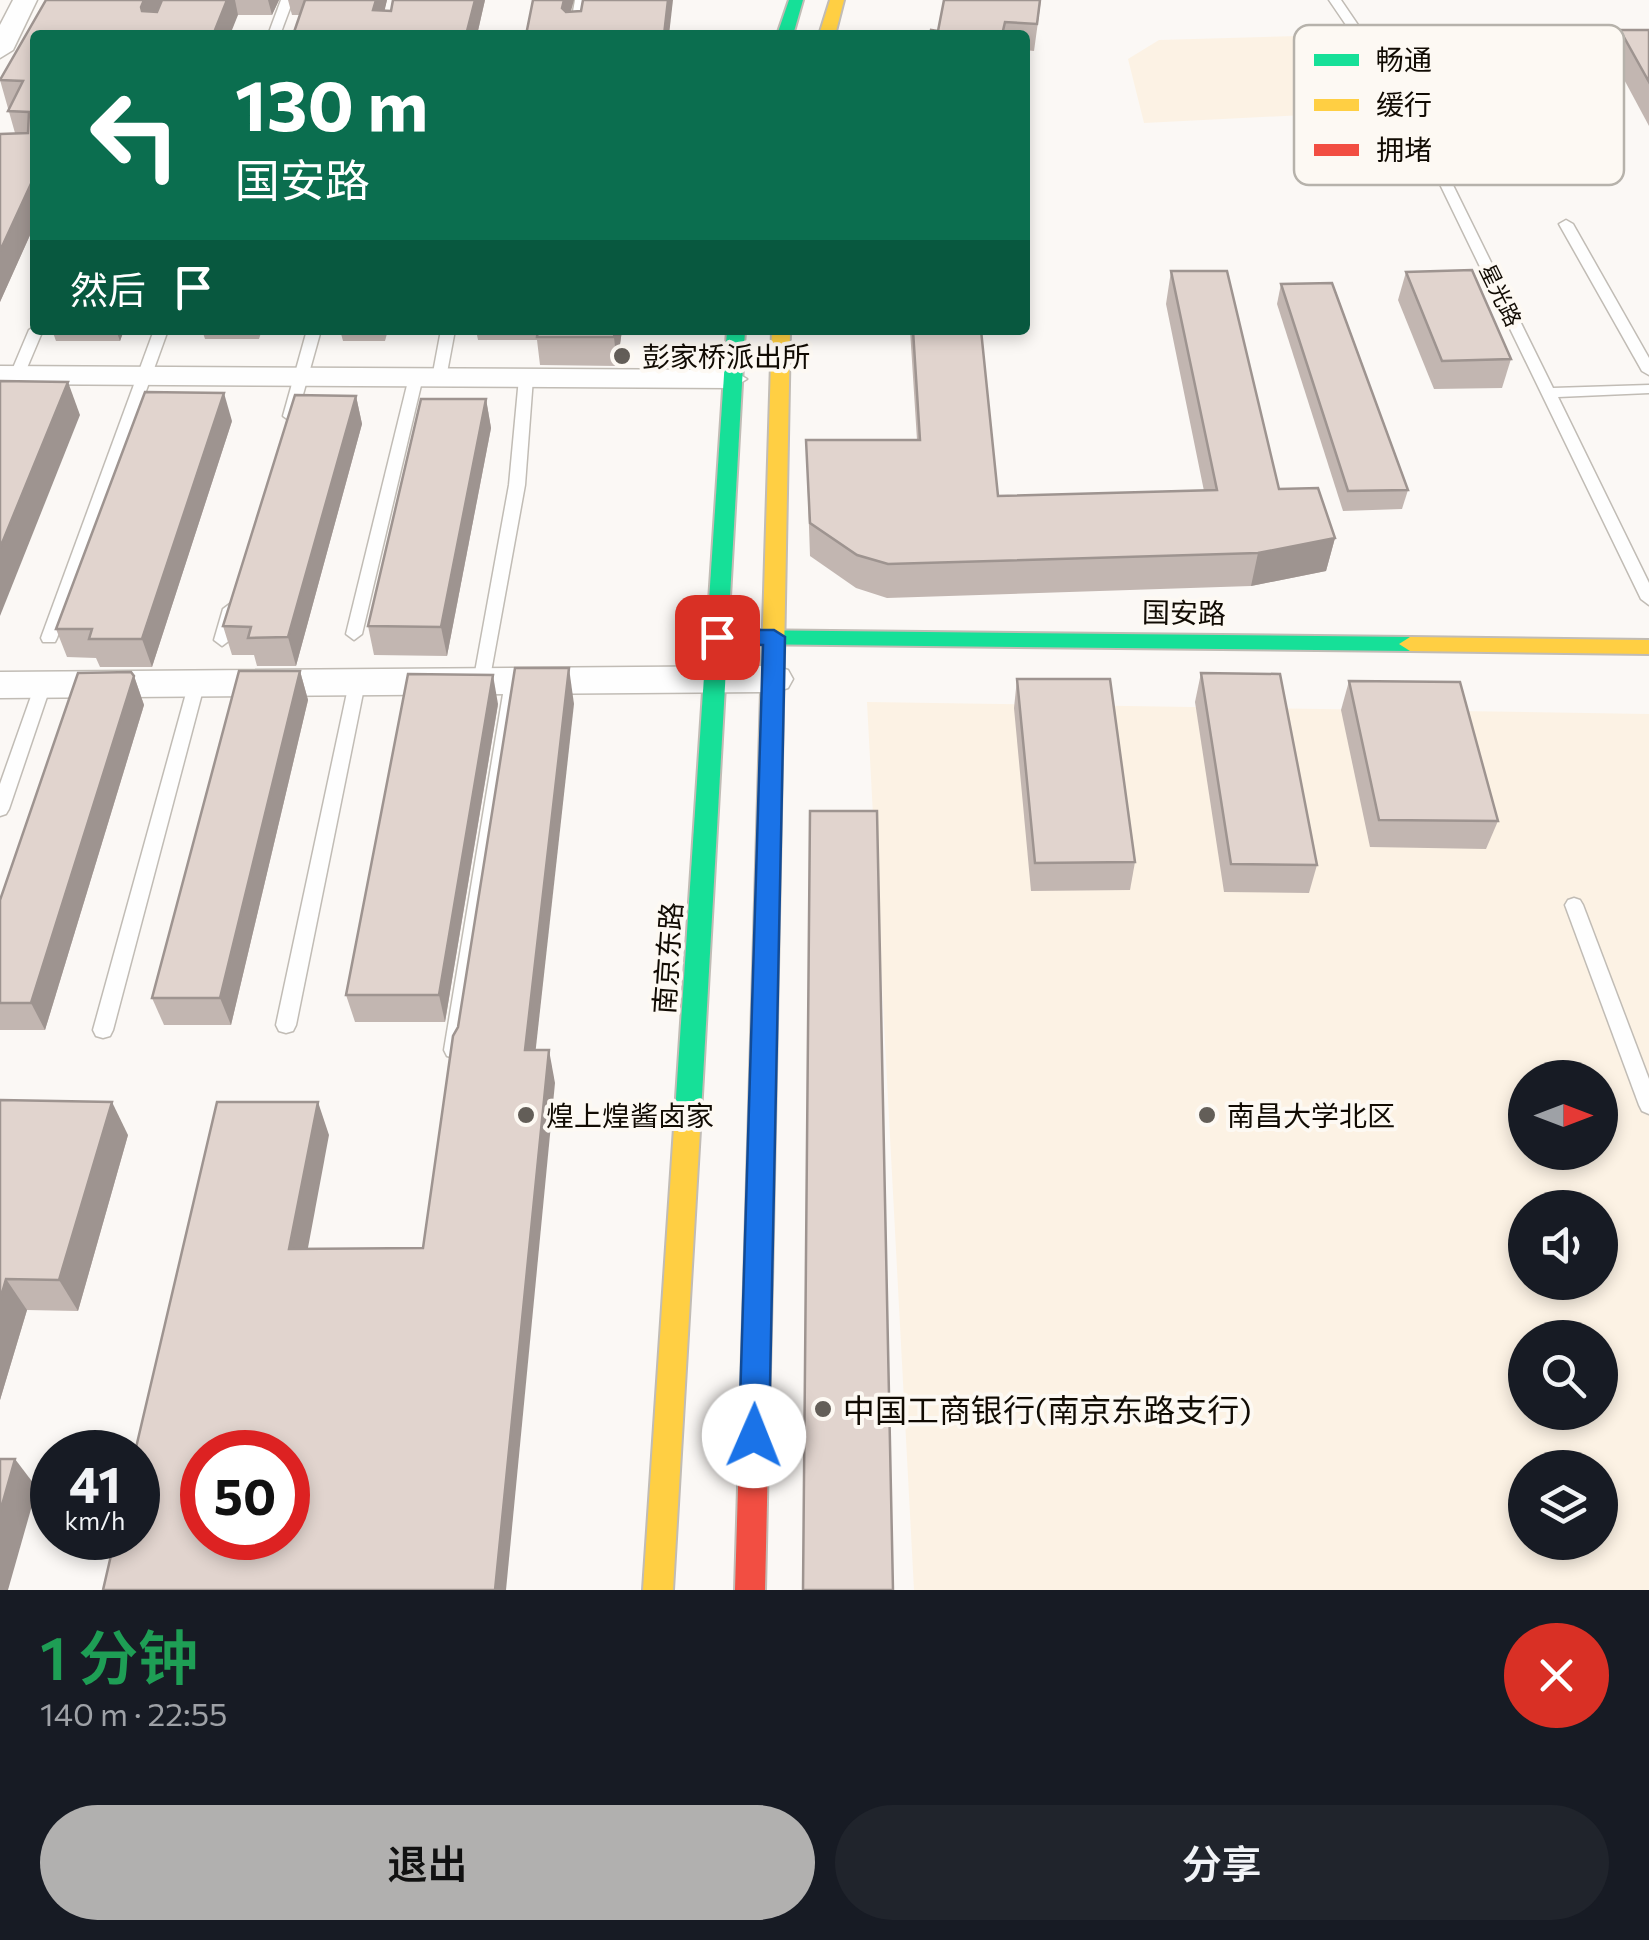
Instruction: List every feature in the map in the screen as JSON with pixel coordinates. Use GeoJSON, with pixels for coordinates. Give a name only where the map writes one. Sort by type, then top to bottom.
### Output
{"type":"FeatureCollection","features":[{"type":"Feature","properties":{"kind":"main road"},"geometry":{"type":"LineString","coordinates":[[787,30],[796,0]]}},
{"type":"Feature","properties":{"kind":"main road"},"geometry":{"type":"LineString","coordinates":[[829,30],[837,0]]}},
{"type":"Feature","properties":{"kind":"main road","name":"南京东路"},"geometry":{"type":"LineString","coordinates":[[658,1590],[736,335]]}},
{"type":"Feature","properties":{"kind":"main road"},"geometry":{"type":"LineString","coordinates":[[750,1590],[781,335]]}},
{"type":"Feature","properties":{"kind":"main road","name":"国安路"},"geometry":{"type":"LineString","coordinates":[[717,637],[1649,648]]}},
{"type":"Feature","properties":{"kind":"street"},"geometry":{"type":"LineString","coordinates":[[0,50],[25,0]]}},
{"type":"Feature","properties":{"kind":"street"},"geometry":{"type":"LineString","coordinates":[[9,375],[732,379]]}},
{"type":"Feature","properties":{"kind":"street"},"geometry":{"type":"LineString","coordinates":[[0,685],[775,680]]}},
{"type":"Feature","properties":{"kind":"lane"},"geometry":{"type":"LineString","coordinates":[[276,30],[287,0]]}},
{"type":"Feature","properties":{"kind":"lane"},"geometry":{"type":"LineString","coordinates":[[576,30],[581,0]]}},
{"type":"Feature","properties":{"kind":"lane","name":"星光路"},"geometry":{"type":"LineString","coordinates":[[1335,0],[1352,25]]}},
{"type":"Feature","properties":{"kind":"lane","name":"星光路"},"geometry":{"type":"LineString","coordinates":[[1447,185],[1649,599]]}},
{"type":"Feature","properties":{"kind":"lane"},"geometry":{"type":"LineString","coordinates":[[1566,224],[1649,371]]}},
{"type":"Feature","properties":{"kind":"lane"},"geometry":{"type":"LineString","coordinates":[[9,375],[33,335]]}},
{"type":"Feature","properties":{"kind":"lane"},"geometry":{"type":"LineString","coordinates":[[49,638],[159,335]]}},
{"type":"Feature","properties":{"kind":"lane"},"geometry":{"type":"LineString","coordinates":[[284,433],[313,335]]}},
{"type":"Feature","properties":{"kind":"lane"},"geometry":{"type":"LineString","coordinates":[[354,634],[427,377],[446,335]]}},
{"type":"Feature","properties":{"kind":"lane"},"geometry":{"type":"LineString","coordinates":[[453,1060],[497,682],[526,378]]}},
{"type":"Feature","properties":{"kind":"lane"},"geometry":{"type":"LineString","coordinates":[[1549,393],[1649,389]]}},
{"type":"Feature","properties":{"kind":"lane"},"geometry":{"type":"LineString","coordinates":[[222,640],[239,584]]}},
{"type":"Feature","properties":{"kind":"lane"},"geometry":{"type":"LineString","coordinates":[[286,1026],[357,684]]}},
{"type":"Feature","properties":{"kind":"lane"},"geometry":{"type":"LineString","coordinates":[[0,809],[42,685]]}},
{"type":"Feature","properties":{"kind":"lane"},"geometry":{"type":"LineString","coordinates":[[103,1030],[196,686]]}},
{"type":"Feature","properties":{"kind":"lane"},"geometry":{"type":"LineString","coordinates":[[1574,905],[1649,1104]]}},
{"type":"Feature","properties":{"kind":"shaded area"},"geometry":{"type":"Polygon","coordinates":[[[1294,36],[1294,115],[1144,123],[1128,59],[1159,40],[1294,36]]]}},
{"type":"Feature","properties":{"kind":"shaded area","name":"南昌大学北区"},"geometry":{"type":"Polygon","coordinates":[[[867,702],[1649,714],[1649,1590],[914,1590],[867,702]]]}},
{"type":"Feature","properties":{"kind":"building"},"geometry":{"type":"Polygon","coordinates":[[[46,0],[144,0],[142,11],[157,12],[162,0],[227,0],[215,30],[30,30],[30,186],[0,251],[0,134],[28,133],[29,112],[8,111],[23,81],[0,80],[46,0]]]}},
{"type":"Feature","properties":{"kind":"building"},"geometry":{"type":"Polygon","coordinates":[[[305,0],[376,0],[373,10],[391,11],[393,0],[475,0],[467,30],[295,30],[305,0]]]}},
{"type":"Feature","properties":{"kind":"building"},"geometry":{"type":"Polygon","coordinates":[[[533,0],[564,0],[562,8],[566,12],[581,11],[583,0],[668,0],[665,30],[527,30],[533,0]]]}},
{"type":"Feature","properties":{"kind":"building"},"geometry":{"type":"Polygon","coordinates":[[[944,0],[1040,0],[1037,24],[1005,22],[1003,30],[938,30],[944,0]]]}},
{"type":"Feature","properties":{"kind":"building"},"geometry":{"type":"Polygon","coordinates":[[[1624,30],[1649,30],[1649,82],[1624,37],[1624,30]]]}},
{"type":"Feature","properties":{"kind":"building"},"geometry":{"type":"Polygon","coordinates":[[[1472,270],[1511,359],[1442,361],[1406,272],[1472,270]]]}},
{"type":"Feature","properties":{"kind":"building"},"geometry":{"type":"Polygon","coordinates":[[[1171,271],[1227,271],[1279,489],[1318,488],[1335,538],[1258,553],[888,564],[857,555],[810,523],[806,440],[920,440],[913,335],[982,335],[998,496],[1217,490],[1171,271]]]}},
{"type":"Feature","properties":{"kind":"building"},"geometry":{"type":"Polygon","coordinates":[[[1332,283],[1408,490],[1348,491],[1281,284],[1332,283]]]}},
{"type":"Feature","properties":{"kind":"building"},"geometry":{"type":"Polygon","coordinates":[[[537,335],[614,335],[614,337],[537,335]]]}},
{"type":"Feature","properties":{"kind":"building"},"geometry":{"type":"Polygon","coordinates":[[[0,381],[68,382],[0,548],[0,381]]]}},
{"type":"Feature","properties":{"kind":"building"},"geometry":{"type":"Polygon","coordinates":[[[145,392],[224,393],[142,639],[89,639],[92,629],[56,629],[145,392]]]}},
{"type":"Feature","properties":{"kind":"building"},"geometry":{"type":"Polygon","coordinates":[[[295,395],[356,396],[288,637],[248,638],[251,627],[223,626],[295,395]]]}},
{"type":"Feature","properties":{"kind":"building"},"geometry":{"type":"Polygon","coordinates":[[[421,399],[486,399],[441,627],[368,626],[421,399]]]}},
{"type":"Feature","properties":{"kind":"building"},"geometry":{"type":"Polygon","coordinates":[[[515,668],[569,668],[525,1050],[549,1050],[495,1590],[103,1590],[110,1560],[160,1560],[160,1430],[140,1430],[217,1102],[318,1102],[289,1249],[423,1248],[453,1036],[458,1027],[515,668]]]}},
{"type":"Feature","properties":{"kind":"building"},"geometry":{"type":"Polygon","coordinates":[[[239,671],[300,671],[220,998],[152,998],[239,671]]]}},
{"type":"Feature","properties":{"kind":"building"},"geometry":{"type":"Polygon","coordinates":[[[131,672],[134,676],[31,1003],[0,1003],[0,900],[78,673],[131,672]]]}},
{"type":"Feature","properties":{"kind":"building"},"geometry":{"type":"Polygon","coordinates":[[[1201,673],[1280,674],[1317,865],[1231,864],[1201,673]]]}},
{"type":"Feature","properties":{"kind":"building"},"geometry":{"type":"Polygon","coordinates":[[[408,674],[493,675],[439,995],[346,995],[408,674]]]}},
{"type":"Feature","properties":{"kind":"building"},"geometry":{"type":"Polygon","coordinates":[[[1017,679],[1110,679],[1135,862],[1035,863],[1017,679]]]}},
{"type":"Feature","properties":{"kind":"building"},"geometry":{"type":"Polygon","coordinates":[[[1349,681],[1460,682],[1498,821],[1379,820],[1349,681]]]}},
{"type":"Feature","properties":{"kind":"building"},"geometry":{"type":"Polygon","coordinates":[[[810,811],[877,811],[893,1590],[803,1590],[810,811]]]}},
{"type":"Feature","properties":{"kind":"building"},"geometry":{"type":"Polygon","coordinates":[[[0,1100],[112,1102],[59,1280],[6,1279],[0,1300],[0,1100]]]}},
{"type":"Feature","properties":{"kind":"building"},"geometry":{"type":"Polygon","coordinates":[[[0,1459],[15,1459],[0,1512],[0,1459]]]}},
{"type":"Feature","properties":{"kind":"traffic: fast"},"geometry":{"type":"LineString","coordinates":[[787,30],[796,0]]}},
{"type":"Feature","properties":{"kind":"traffic: fast"},"geometry":{"type":"LineString","coordinates":[[688,1113],[736,335]]}},
{"type":"Feature","properties":{"kind":"traffic: fast"},"geometry":{"type":"LineString","coordinates":[[739,637],[1410,644]]}},
{"type":"Feature","properties":{"kind":"traffic: fast"},"geometry":{"type":"LineString","coordinates":[[758,1284],[773,657]]}},
{"type":"Feature","properties":{"kind":"traffic: slow"},"geometry":{"type":"LineString","coordinates":[[828,30],[837,0]]}},
{"type":"Feature","properties":{"kind":"traffic: slow"},"geometry":{"type":"LineString","coordinates":[[773,657],[781,335]]}},
{"type":"Feature","properties":{"kind":"traffic: slow"},"geometry":{"type":"LineString","coordinates":[[1410,644],[1649,647]]}},
{"type":"Feature","properties":{"kind":"traffic: slow"},"geometry":{"type":"LineString","coordinates":[[658,1590],[688,1113]]}},
{"type":"Feature","properties":{"kind":"traffic: jam"},"geometry":{"type":"LineString","coordinates":[[750,1590],[758,1284]]}},
{"type":"Feature","properties":{"kind":"place","name":"彭家桥派出所"},"geometry":{"type":"Point","coordinates":[622,356]}},
{"type":"Feature","properties":{"kind":"place","name":"煌上煌酱卤家"},"geometry":{"type":"Point","coordinates":[526,1115]}},
{"type":"Feature","properties":{"kind":"place","name":"南昌大学北区"},"geometry":{"type":"Point","coordinates":[1207,1115]}},
{"type":"Feature","properties":{"kind":"place","name":"中国工商银行(南京东路支行)"},"geometry":{"type":"Point","coordinates":[823,1409]}},
{"type":"Feature","properties":{"kind":"route"},"geometry":{"type":"LineString","coordinates":[[717,637],[774,637],[754,1436]]}}]}
